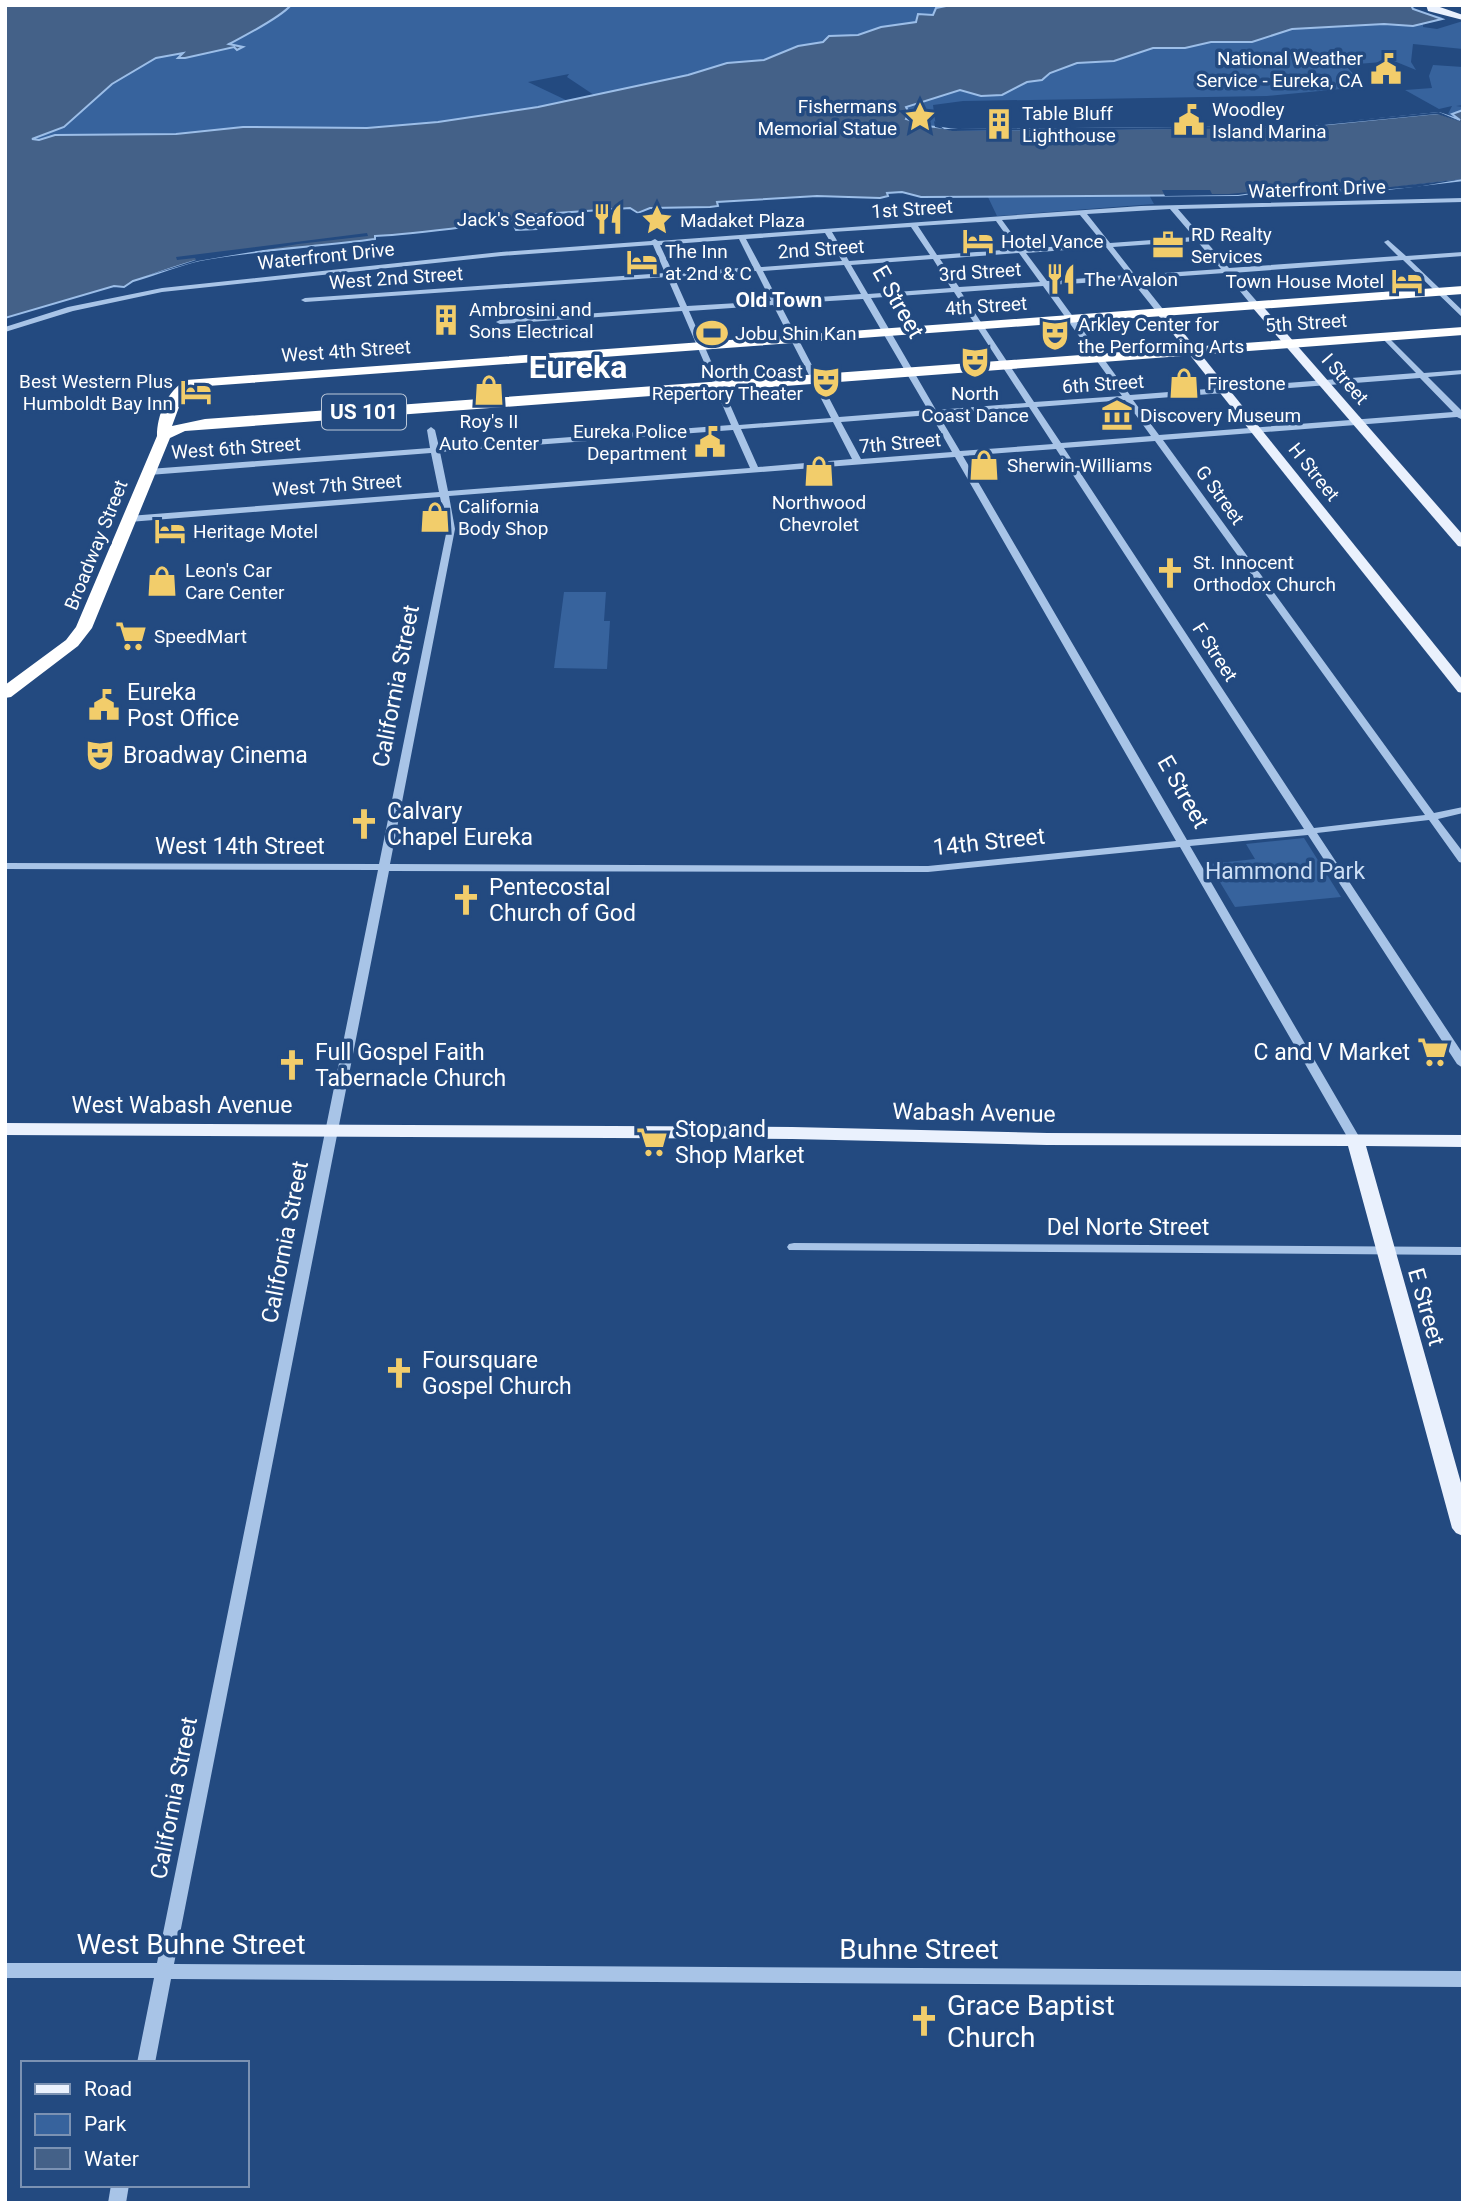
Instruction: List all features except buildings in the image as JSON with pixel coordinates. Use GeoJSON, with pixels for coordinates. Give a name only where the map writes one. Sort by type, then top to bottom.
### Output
{"type":"FeatureCollection","features":[{"type":"Feature","properties":{"kind":"highway","name":"4th Street"},"geometry":{"type":"LineString","coordinates":[[511,359],[1463,290]]}},
{"type":"Feature","properties":{"kind":"highway","name":"5th Street"},"geometry":{"type":"LineString","coordinates":[[197,424],[1463,331]]}},
{"type":"Feature","properties":{"kind":"highway","name":"West 4th Street"},"geometry":{"type":"LineString","coordinates":[[187,380],[511,359]]}},
{"type":"Feature","properties":{"kind":"highway","name":"Broadway Street"},"geometry":{"type":"LineString","coordinates":[[5,693],[72,643],[84,628],[164,436],[164,426],[177,392],[187,380]]}},
{"type":"Feature","properties":{"kind":"highway"},"geometry":{"type":"LineString","coordinates":[[171,410],[177,423],[197,424]]}},
{"type":"Feature","properties":{"kind":"highway","name":"US 101"},"geometry":{"type":"LineString","coordinates":[[164,436],[178,428],[197,424]]}},
{"type":"Feature","properties":{"kind":"main road"},"geometry":{"type":"LineString","coordinates":[[1430,5],[1432,9],[1463,18]]}},
{"type":"Feature","properties":{"kind":"main road"},"geometry":{"type":"LineString","coordinates":[[1455,5],[1463,8]]}},
{"type":"Feature","properties":{"kind":"main road"},"geometry":{"type":"LineString","coordinates":[[1444,13],[1455,18],[1453,21]]}},
{"type":"Feature","properties":{"kind":"main road","name":"I Street"},"geometry":{"type":"LineString","coordinates":[[1256,305],[1463,542]]}},
{"type":"Feature","properties":{"kind":"main road","name":"H Street"},"geometry":{"type":"LineString","coordinates":[[1162,313],[1463,689]]}},
{"type":"Feature","properties":{"kind":"main road","name":"West Wabash Avenue"},"geometry":{"type":"LineString","coordinates":[[5,1129],[484,1131]]}},
{"type":"Feature","properties":{"kind":"main road","name":"Wabash Avenue"},"geometry":{"type":"LineString","coordinates":[[484,1131],[792,1133],[1047,1139],[1463,1141]]}},
{"type":"Feature","properties":{"kind":"main road","name":"E Street"},"geometry":{"type":"LineString","coordinates":[[1355,1140],[1463,1528]]}},
{"type":"Feature","properties":{"kind":"street","name":"Waterfront Drive"},"geometry":{"type":"LineString","coordinates":[[1172,207],[1463,200]]}},
{"type":"Feature","properties":{"kind":"street","name":"1st Street"},"geometry":{"type":"LineString","coordinates":[[655,242],[1172,207]]}},
{"type":"Feature","properties":{"kind":"street","name":"I Street"},"geometry":{"type":"LineString","coordinates":[[1172,207],[1256,305]]}},
{"type":"Feature","properties":{"kind":"street","name":"H Street"},"geometry":{"type":"LineString","coordinates":[[1083,214],[1162,313]]}},
{"type":"Feature","properties":{"kind":"street","name":"G Street"},"geometry":{"type":"LineString","coordinates":[[998,219],[1463,860]]}},
{"type":"Feature","properties":{"kind":"street","name":"F Street"},"geometry":{"type":"LineString","coordinates":[[914,225],[1463,1064]]}},
{"type":"Feature","properties":{"kind":"street","name":"E Street"},"geometry":{"type":"LineString","coordinates":[[828,231],[1355,1140]]}},
{"type":"Feature","properties":{"kind":"street"},"geometry":{"type":"LineString","coordinates":[[741,236],[858,462]]}},
{"type":"Feature","properties":{"kind":"street","name":"2nd Street"},"geometry":{"type":"LineString","coordinates":[[489,287],[1197,239]]}},
{"type":"Feature","properties":{"kind":"street","name":"Waterfront Drive"},"geometry":{"type":"LineString","coordinates":[[5,330],[88,304],[162,290],[500,254],[655,242]]}},
{"type":"Feature","properties":{"kind":"street"},"geometry":{"type":"LineString","coordinates":[[655,242],[755,470]]}},
{"type":"Feature","properties":{"kind":"street"},"geometry":{"type":"LineString","coordinates":[[1388,242],[1463,316]]}},
{"type":"Feature","properties":{"kind":"street","name":"3rd Street"},"geometry":{"type":"LineString","coordinates":[[500,322],[1463,254]]}},
{"type":"Feature","properties":{"kind":"street","name":"West 2nd Street"},"geometry":{"type":"LineString","coordinates":[[305,300],[489,287]]}},
{"type":"Feature","properties":{"kind":"street"},"geometry":{"type":"LineString","coordinates":[[1384,336],[1461,416]]}},
{"type":"Feature","properties":{"kind":"street","name":"6th Street"},"geometry":{"type":"LineString","coordinates":[[535,443],[1463,372]]}},
{"type":"Feature","properties":{"kind":"street","name":"7th Street"},"geometry":{"type":"LineString","coordinates":[[548,487],[1461,416]]}},
{"type":"Feature","properties":{"kind":"street","name":"California Street"},"geometry":{"type":"LineString","coordinates":[[146,2061],[451,529],[431,430]]}},
{"type":"Feature","properties":{"kind":"street","name":"West 6th Street"},"geometry":{"type":"LineString","coordinates":[[149,472],[535,443]]}},
{"type":"Feature","properties":{"kind":"street","name":"West 7th Street"},"geometry":{"type":"LineString","coordinates":[[129,519],[548,487]]}},
{"type":"Feature","properties":{"kind":"street","name":"14th Street"},"geometry":{"type":"LineString","coordinates":[[517,869],[928,869],[1311,831],[1431,817],[1463,810]]}},
{"type":"Feature","properties":{"kind":"street","name":"West 14th Street"},"geometry":{"type":"LineString","coordinates":[[5,866],[517,869]]}},
{"type":"Feature","properties":{"kind":"street","name":"Del Norte Street"},"geometry":{"type":"LineString","coordinates":[[794,1247],[1463,1251]]}},
{"type":"Feature","properties":{"kind":"street","name":"West Buhne Street"},"geometry":{"type":"LineString","coordinates":[[5,1969],[376,1971]]}},
{"type":"Feature","properties":{"kind":"street","name":"Buhne Street"},"geometry":{"type":"LineString","coordinates":[[376,1971],[1463,1979]]}},
{"type":"Feature","properties":{"kind":"green space"},"geometry":{"type":"Polygon","coordinates":[[[195,5],[967,5],[930,23],[601,100],[5,184],[5,115],[195,5]],[[569,74],[528,82],[568,101],[594,95],[567,77],[569,74]]]}},
{"type":"Feature","properties":{"kind":"green space"},"geometry":{"type":"Polygon","coordinates":[[[1411,5],[1418,11],[1442,17],[1440,20],[1423,24],[1423,27],[1437,29],[1463,21],[1463,49],[1413,44],[1411,62],[1416,70],[1394,61],[1345,65],[1364,85],[1351,88],[1267,96],[963,101],[933,105],[936,127],[825,128],[1013,66],[1411,5]]]}},
{"type":"Feature","properties":{"kind":"green space"},"geometry":{"type":"Polygon","coordinates":[[[1433,65],[1463,67],[1463,105],[1456,106],[1463,107],[1463,122],[1448,114],[1452,106],[1439,109],[1405,90],[1432,88],[1429,76],[1433,65]]]}},
{"type":"Feature","properties":{"kind":"green space"},"geometry":{"type":"Polygon","coordinates":[[[1042,188],[1164,195],[1149,195],[1154,204],[997,216],[987,195],[921,197],[905,193],[1042,188]]]}},
{"type":"Feature","properties":{"kind":"green space"},"geometry":{"type":"Polygon","coordinates":[[[564,592],[606,592],[604,621],[610,621],[607,669],[554,668],[564,592]]]}},
{"type":"Feature","properties":{"kind":"green space","name":"Hammond Park"},"geometry":{"type":"Polygon","coordinates":[[[1304,838],[1341,897],[1235,907],[1209,864],[1255,859],[1246,844],[1304,838]]]}},
{"type":"Feature","properties":{"kind":"water"},"geometry":{"type":"Polygon","coordinates":[[[5,5],[291,5],[271,21],[229,44],[243,47],[237,50],[234,47],[185,58],[178,58],[183,53],[156,58],[112,84],[64,127],[32,139],[39,140],[55,135],[176,134],[243,127],[367,128],[438,122],[538,107],[688,75],[727,63],[764,60],[798,46],[823,42],[829,36],[858,35],[881,27],[916,22],[918,14],[933,15],[936,8],[951,5],[1411,5],[1413,9],[1442,19],[1413,26],[1384,24],[1292,29],[1252,42],[1211,42],[1185,48],[1153,48],[1114,61],[1077,63],[1050,73],[1042,80],[1027,82],[1002,95],[981,96],[960,90],[906,107],[909,113],[906,119],[922,124],[916,127],[932,126],[958,130],[1298,127],[1439,113],[1460,120],[1452,114],[1463,110],[1463,180],[1379,190],[1259,192],[1238,195],[921,197],[902,192],[887,193],[888,196],[880,198],[817,196],[717,202],[718,206],[650,208],[638,213],[630,208],[528,215],[536,229],[516,230],[512,221],[375,236],[375,239],[200,260],[133,281],[124,287],[114,286],[5,318],[5,5]]]}},
{"type":"Feature","properties":{"kind":"pier"},"geometry":{"type":"Polygon","coordinates":[[[1439,112],[1462,122],[1437,114],[1293,128],[1088,132],[952,131],[935,127],[934,121],[944,129],[1290,126],[1439,112]]]}},
{"type":"Feature","properties":{"kind":"pier"},"geometry":{"type":"Polygon","coordinates":[[[1463,179],[1379,190],[1165,196],[1162,190],[1210,190],[1212,194],[1229,194],[1260,191],[1328,190],[1328,187],[1335,190],[1372,189],[1463,179]]]}},
{"type":"Feature","properties":{"kind":"pier"},"geometry":{"type":"Polygon","coordinates":[[[367,233],[368,236],[298,244],[198,261],[146,276],[196,260],[177,260],[176,257],[367,233]]]}},
{"type":"Feature","properties":{"kind":"waterway"},"geometry":{"type":"LineString","coordinates":[[917,123],[921,121]]}},
{"type":"Feature","properties":{"kind":"place","name":"National Weather Service - Eureka, CA"},"geometry":{"type":"Point","coordinates":[1386,69]}},
{"type":"Feature","properties":{"kind":"place","name":"Fishermans Memorial Statue"},"geometry":{"type":"Point","coordinates":[920,117]}},
{"type":"Feature","properties":{"kind":"place","name":"Woodley Island Marina"},"geometry":{"type":"Point","coordinates":[1189,120]}},
{"type":"Feature","properties":{"kind":"place","name":"Table Bluff Lighthouse"},"geometry":{"type":"Point","coordinates":[999,124]}},
{"type":"Feature","properties":{"kind":"place","name":"Jack's Seafood"},"geometry":{"type":"Point","coordinates":[608,219]}},
{"type":"Feature","properties":{"kind":"place","name":"Madaket Plaza"},"geometry":{"type":"Point","coordinates":[657,220]}},
{"type":"Feature","properties":{"kind":"place","name":"Hotel Vance"},"geometry":{"type":"Point","coordinates":[978,241]}},
{"type":"Feature","properties":{"kind":"place","name":"RD Realty Services"},"geometry":{"type":"Point","coordinates":[1168,245]}},
{"type":"Feature","properties":{"kind":"place","name":"The Inn at 2nd & C"},"geometry":{"type":"Point","coordinates":[642,262]}},
{"type":"Feature","properties":{"kind":"place","name":"The Avalon"},"geometry":{"type":"Point","coordinates":[1061,279]}},
{"type":"Feature","properties":{"kind":"place","name":"Town House Motel"},"geometry":{"type":"Point","coordinates":[1407,281]}},
{"type":"Feature","properties":{"kind":"place","name":"Ambrosini and Sons Electrical"},"geometry":{"type":"Point","coordinates":[446,320]}},
{"type":"Feature","properties":{"kind":"place","name":"Jobu Shin Kan"},"geometry":{"type":"Point","coordinates":[712,333]}},
{"type":"Feature","properties":{"kind":"place","name":"Arkley Center for the Performing Arts"},"geometry":{"type":"Point","coordinates":[1055,335]}},
{"type":"Feature","properties":{"kind":"place","name":"North Coast Dance"},"geometry":{"type":"Point","coordinates":[975,362]}},
{"type":"Feature","properties":{"kind":"place","name":"North Coast Repertory Theater"},"geometry":{"type":"Point","coordinates":[826,382]}},
{"type":"Feature","properties":{"kind":"place","name":"Firestone"},"geometry":{"type":"Point","coordinates":[1184,383]}},
{"type":"Feature","properties":{"kind":"place","name":"Roy's II Auto Center"},"geometry":{"type":"Point","coordinates":[489,390]}},
{"type":"Feature","properties":{"kind":"place","name":"Best Western Plus Humboldt Bay Inn"},"geometry":{"type":"Point","coordinates":[196,392]}},
{"type":"Feature","properties":{"kind":"place","name":"Discovery Museum"},"geometry":{"type":"Point","coordinates":[1117,415]}},
{"type":"Feature","properties":{"kind":"place","name":"Eureka Police Department"},"geometry":{"type":"Point","coordinates":[710,442]}},
{"type":"Feature","properties":{"kind":"place","name":"Sherwin-Williams"},"geometry":{"type":"Point","coordinates":[984,465]}},
{"type":"Feature","properties":{"kind":"place","name":"Northwood Chevrolet"},"geometry":{"type":"Point","coordinates":[819,471]}},
{"type":"Feature","properties":{"kind":"place","name":"California Body Shop"},"geometry":{"type":"Point","coordinates":[435,517]}},
{"type":"Feature","properties":{"kind":"place","name":"Heritage Motel"},"geometry":{"type":"Point","coordinates":[170,531]}},
{"type":"Feature","properties":{"kind":"place","name":"St. Innocent Orthodox Church"},"geometry":{"type":"Point","coordinates":[1170,573]}},
{"type":"Feature","properties":{"kind":"place","name":"Leon's Car Care Center"},"geometry":{"type":"Point","coordinates":[162,581]}},
{"type":"Feature","properties":{"kind":"place","name":"SpeedMart"},"geometry":{"type":"Point","coordinates":[131,636]}},
{"type":"Feature","properties":{"kind":"place","name":"Eureka Post Office"},"geometry":{"type":"Point","coordinates":[104,705]}},
{"type":"Feature","properties":{"kind":"place","name":"Broadway Cinema"},"geometry":{"type":"Point","coordinates":[100,755]}},
{"type":"Feature","properties":{"kind":"place","name":"Calvary Chapel Eureka"},"geometry":{"type":"Point","coordinates":[364,824]}},
{"type":"Feature","properties":{"kind":"place","name":"Pentecostal Church of God"},"geometry":{"type":"Point","coordinates":[466,900]}},
{"type":"Feature","properties":{"kind":"place","name":"C and V Market"},"geometry":{"type":"Point","coordinates":[1433,1052]}},
{"type":"Feature","properties":{"kind":"place","name":"Full Gospel Faith Tabernacle Church"},"geometry":{"type":"Point","coordinates":[292,1065]}},
{"type":"Feature","properties":{"kind":"place","name":"Stop and Shop Market"},"geometry":{"type":"Point","coordinates":[652,1142]}},
{"type":"Feature","properties":{"kind":"place","name":"Foursquare Gospel Church"},"geometry":{"type":"Point","coordinates":[399,1373]}},
{"type":"Feature","properties":{"kind":"place","name":"Grace Baptist Church"},"geometry":{"type":"Point","coordinates":[924,2021]}},
{"type":"Feature","properties":{"kind":"district","name":"Old Town"},"geometry":{"type":"Point","coordinates":[779,300]}},
{"type":"Feature","properties":{"kind":"district","name":"Eureka"},"geometry":{"type":"Point","coordinates":[578,367]}}]}
